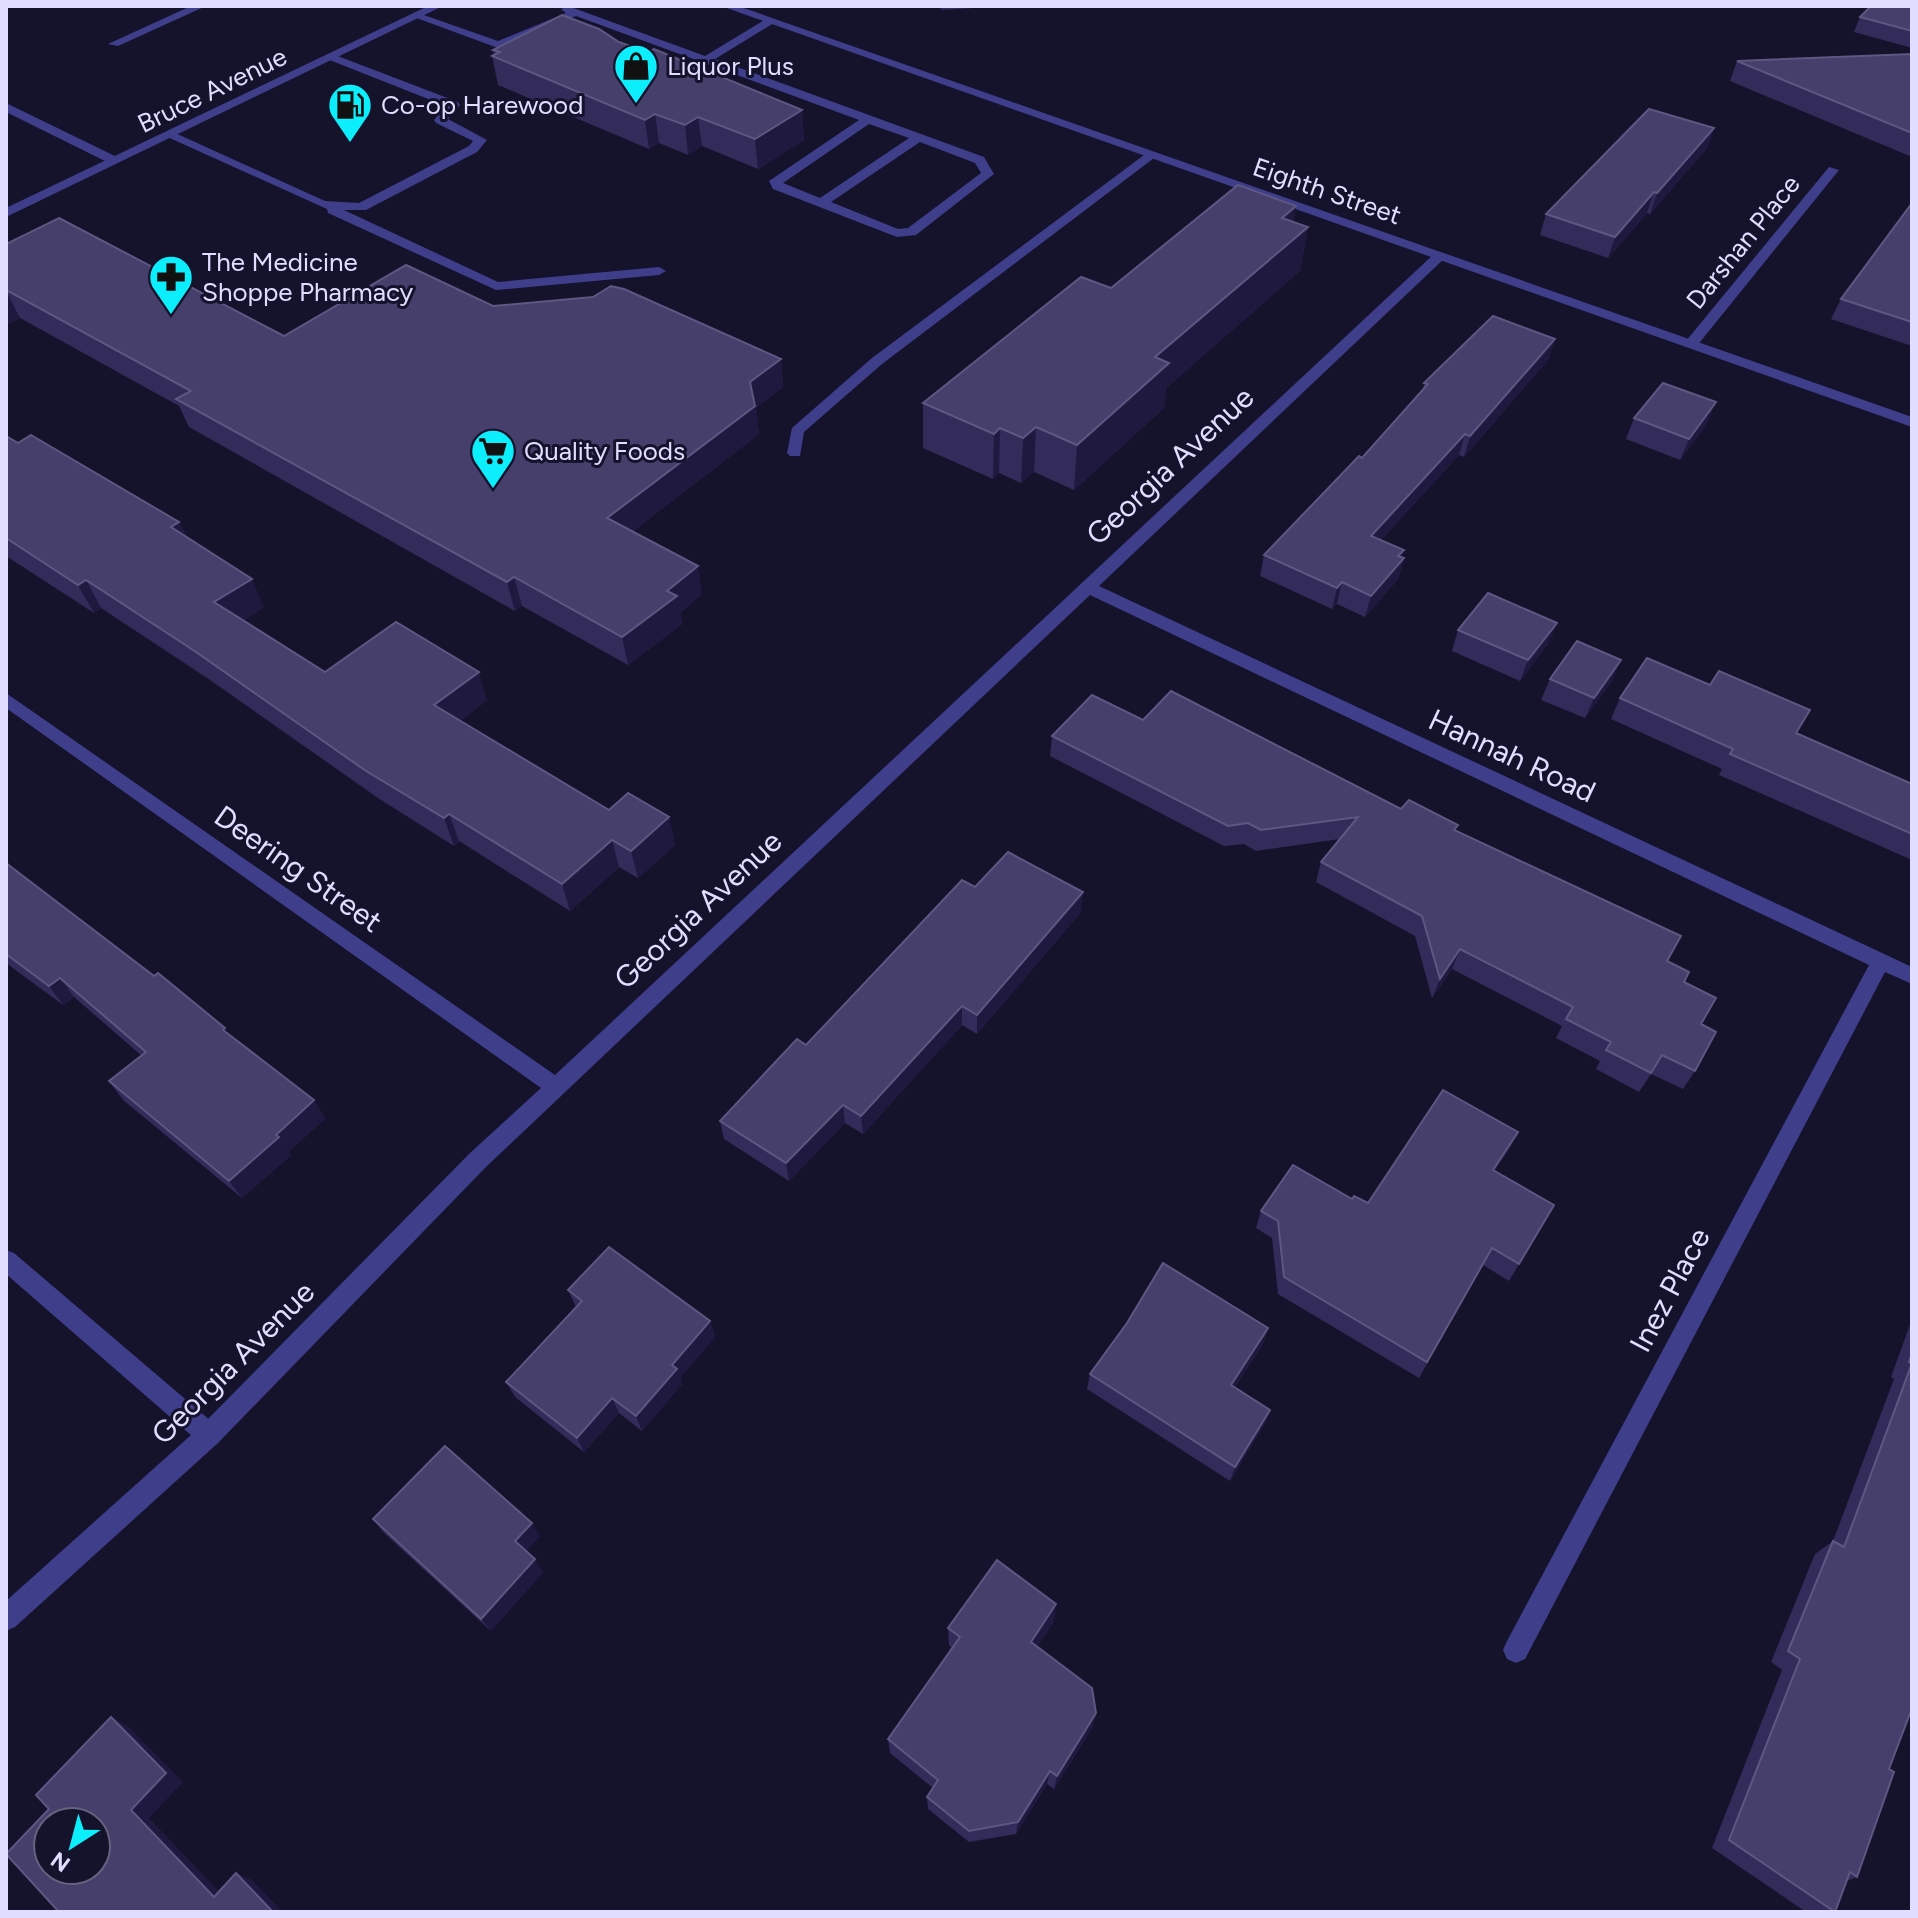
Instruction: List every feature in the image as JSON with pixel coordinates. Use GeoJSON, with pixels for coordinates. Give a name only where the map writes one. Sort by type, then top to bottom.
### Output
{"type":"FeatureCollection","features":[{"type":"Feature","properties":{"kind":"street"},"geometry":{"type":"LineString","coordinates":[[114,44],[200,6]]}},
{"type":"Feature","properties":{"kind":"street","name":"Bruce Avenue"},"geometry":{"type":"LineString","coordinates":[[6,213],[437,6]]}},
{"type":"Feature","properties":{"kind":"street"},"geometry":{"type":"LineString","coordinates":[[560,6],[980,160],[988,174],[911,232],[897,233],[778,186],[775,181],[868,119]]}},
{"type":"Feature","properties":{"kind":"street","name":"Eighth Street"},"geometry":{"type":"LineString","coordinates":[[727,6],[1912,422]]}},
{"type":"Feature","properties":{"kind":"street"},"geometry":{"type":"LineString","coordinates":[[417,16],[498,45],[577,12]]}},
{"type":"Feature","properties":{"kind":"street"},"geometry":{"type":"LineString","coordinates":[[706,60],[770,21]]}},
{"type":"Feature","properties":{"kind":"street"},"geometry":{"type":"LineString","coordinates":[[323,205],[361,207],[473,149],[481,140],[440,120],[454,105],[331,57]]}},
{"type":"Feature","properties":{"kind":"street"},"geometry":{"type":"LineString","coordinates":[[6,107],[115,161]]}},
{"type":"Feature","properties":{"kind":"street"},"geometry":{"type":"LineString","coordinates":[[169,135],[496,286],[659,271]]}},
{"type":"Feature","properties":{"kind":"street"},"geometry":{"type":"LineString","coordinates":[[821,203],[919,137]]}},
{"type":"Feature","properties":{"kind":"street"},"geometry":{"type":"LineString","coordinates":[[795,453],[797,431],[877,361],[1152,155]]}},
{"type":"Feature","properties":{"kind":"street","name":"Darshan Place"},"geometry":{"type":"LineString","coordinates":[[1691,344],[1833,170]]}},
{"type":"Feature","properties":{"kind":"street","name":"Georgia Avenue"},"geometry":{"type":"LineString","coordinates":[[6,1618],[209,1435],[478,1160],[1440,256]]}},
{"type":"Feature","properties":{"kind":"street","name":"Hannah Road"},"geometry":{"type":"LineString","coordinates":[[1088,587],[1912,976]]}},
{"type":"Feature","properties":{"kind":"street","name":"Deering Street"},"geometry":{"type":"LineString","coordinates":[[6,699],[556,1087]]}},
{"type":"Feature","properties":{"kind":"street","name":"Inez Place"},"geometry":{"type":"LineString","coordinates":[[1516,1650],[1881,961]]}},
{"type":"Feature","properties":{"kind":"street"},"geometry":{"type":"LineString","coordinates":[[6,1260],[209,1435]]}},
{"type":"Feature","properties":{"kind":"building"},"geometry":{"type":"Polygon","coordinates":[[[1871,6],[1912,6],[1912,31],[1860,17],[1871,6]]]}},
{"type":"Feature","properties":{"kind":"building"},"geometry":{"type":"Polygon","coordinates":[[[562,15],[599,29],[619,42],[647,52],[654,49],[802,110],[755,139],[698,117],[685,125],[655,114],[645,120],[492,56],[500,52],[493,50],[562,15]]]}},
{"type":"Feature","properties":{"kind":"building"},"geometry":{"type":"Polygon","coordinates":[[[1912,54],[1912,133],[1737,61],[1912,54]]]}},
{"type":"Feature","properties":{"kind":"building"},"geometry":{"type":"Polygon","coordinates":[[[1649,109],[1714,128],[1615,237],[1546,214],[1649,109]]]}},
{"type":"Feature","properties":{"kind":"building"},"geometry":{"type":"Polygon","coordinates":[[[1238,185],[1296,206],[1282,218],[1308,227],[1155,357],[1169,363],[1077,445],[1036,427],[1023,438],[1000,428],[994,434],[923,403],[1081,277],[1111,288],[1238,185]]]}},
{"type":"Feature","properties":{"kind":"building"},"geometry":{"type":"Polygon","coordinates":[[[1912,203],[1912,322],[1841,299],[1912,203]]]}},
{"type":"Feature","properties":{"kind":"building","name":"Quality Foods"},"geometry":{"type":"Polygon","coordinates":[[[59,218],[284,336],[406,265],[493,306],[593,297],[611,286],[624,289],[781,359],[750,382],[755,406],[607,518],[698,566],[667,591],[677,596],[622,637],[514,577],[507,582],[176,399],[191,391],[6,290],[6,244],[59,218]]]}},
{"type":"Feature","properties":{"kind":"building"},"geometry":{"type":"Polygon","coordinates":[[[1493,316],[1555,339],[1470,436],[1465,434],[1371,536],[1404,550],[1398,556],[1404,558],[1371,596],[1342,582],[1337,588],[1264,555],[1359,456],[1362,458],[1428,384],[1424,383],[1493,316]]]}},
{"type":"Feature","properties":{"kind":"building"},"geometry":{"type":"Polygon","coordinates":[[[1663,383],[1716,402],[1689,439],[1634,418],[1663,383]]]}},
{"type":"Feature","properties":{"kind":"building"},"geometry":{"type":"Polygon","coordinates":[[[31,435],[179,522],[171,527],[252,579],[214,602],[325,672],[396,622],[479,672],[434,705],[609,810],[628,793],[669,817],[631,851],[612,840],[562,884],[449,814],[444,818],[366,771],[196,652],[86,580],[78,585],[6,538],[6,436],[18,443],[31,435]]]}},
{"type":"Feature","properties":{"kind":"building"},"geometry":{"type":"Polygon","coordinates":[[[1488,593],[1557,623],[1528,660],[1458,630],[1488,593]]]}},
{"type":"Feature","properties":{"kind":"building"},"geometry":{"type":"Polygon","coordinates":[[[1577,641],[1621,660],[1594,698],[1550,679],[1577,641]]]}},
{"type":"Feature","properties":{"kind":"building"},"geometry":{"type":"Polygon","coordinates":[[[1647,658],[1710,685],[1719,671],[1810,710],[1796,733],[1912,784],[1912,834],[1730,754],[1733,749],[1620,698],[1647,658]]]}},
{"type":"Feature","properties":{"kind":"building"},"geometry":{"type":"Polygon","coordinates":[[[1171,691],[1401,809],[1409,800],[1458,825],[1454,830],[1681,936],[1667,961],[1689,972],[1684,982],[1716,998],[1701,1024],[1716,1032],[1695,1071],[1662,1055],[1651,1073],[1606,1050],[1611,1042],[1566,1019],[1573,1007],[1460,949],[1440,979],[1422,916],[1321,862],[1358,817],[1261,830],[1248,823],[1228,826],[1052,736],[1092,695],[1143,720],[1171,691]]]}},
{"type":"Feature","properties":{"kind":"building"},"geometry":{"type":"Polygon","coordinates":[[[1008,852],[1083,892],[977,1015],[962,1006],[861,1116],[843,1105],[786,1163],[720,1121],[797,1039],[806,1045],[962,880],[975,887],[1008,852]]]}},
{"type":"Feature","properties":{"kind":"building"},"geometry":{"type":"Polygon","coordinates":[[[6,863],[154,976],[158,973],[225,1028],[223,1030],[314,1100],[276,1135],[279,1137],[229,1181],[109,1081],[146,1052],[60,978],[49,986],[6,954],[6,863]]]}},
{"type":"Feature","properties":{"kind":"building"},"geometry":{"type":"Polygon","coordinates":[[[1443,1090],[1518,1132],[1493,1170],[1554,1205],[1519,1264],[1492,1248],[1427,1362],[1284,1277],[1278,1221],[1261,1211],[1293,1165],[1352,1199],[1354,1196],[1368,1203],[1443,1090]]]}},
{"type":"Feature","properties":{"kind":"building"},"geometry":{"type":"Polygon","coordinates":[[[609,1247],[710,1321],[672,1365],[677,1369],[636,1416],[612,1398],[577,1438],[506,1382],[582,1301],[568,1290],[609,1247]]]}},
{"type":"Feature","properties":{"kind":"building"},"geometry":{"type":"Polygon","coordinates":[[[1163,1263],[1268,1328],[1231,1385],[1270,1410],[1235,1467],[1090,1374],[1127,1323],[1163,1263]]]}},
{"type":"Feature","properties":{"kind":"building"},"geometry":{"type":"Polygon","coordinates":[[[1912,1363],[1912,1708],[1889,1769],[1894,1772],[1857,1877],[1850,1872],[1835,1912],[1729,1840],[1800,1659],[1788,1651],[1833,1541],[1844,1547],[1912,1363]]]}},
{"type":"Feature","properties":{"kind":"building"},"geometry":{"type":"Polygon","coordinates":[[[445,1446],[532,1523],[515,1541],[535,1559],[481,1619],[373,1519],[445,1446]]]}},
{"type":"Feature","properties":{"kind":"building"},"geometry":{"type":"Polygon","coordinates":[[[997,1560],[1056,1604],[1031,1642],[1092,1688],[1096,1713],[1057,1776],[1050,1771],[1018,1822],[969,1831],[927,1797],[938,1780],[888,1739],[960,1637],[948,1628],[997,1560]]]}},
{"type":"Feature","properties":{"kind":"building"},"geometry":{"type":"Polygon","coordinates":[[[111,1717],[166,1773],[131,1810],[214,1897],[236,1873],[273,1912],[59,1912],[35,1886],[112,1886],[112,1806],[46,1806],[36,1795],[111,1717]]]}},
{"type":"Feature","properties":{"kind":"building"},"geometry":{"type":"Polygon","coordinates":[[[32,1827],[32,1882],[6,1854],[32,1827]]]}},
{"type":"Feature","properties":{"kind":"place","name":"Liquor Plus"},"geometry":{"type":"Point","coordinates":[636,105]}},
{"type":"Feature","properties":{"kind":"place","name":"Co-op Harewood"},"geometry":{"type":"Point","coordinates":[350,144]}},
{"type":"Feature","properties":{"kind":"place","name":"The Medicine Shoppe Pharmacy"},"geometry":{"type":"Point","coordinates":[171,316]}},
{"type":"Feature","properties":{"kind":"place","name":"Quality Foods"},"geometry":{"type":"Point","coordinates":[493,490]}}]}
